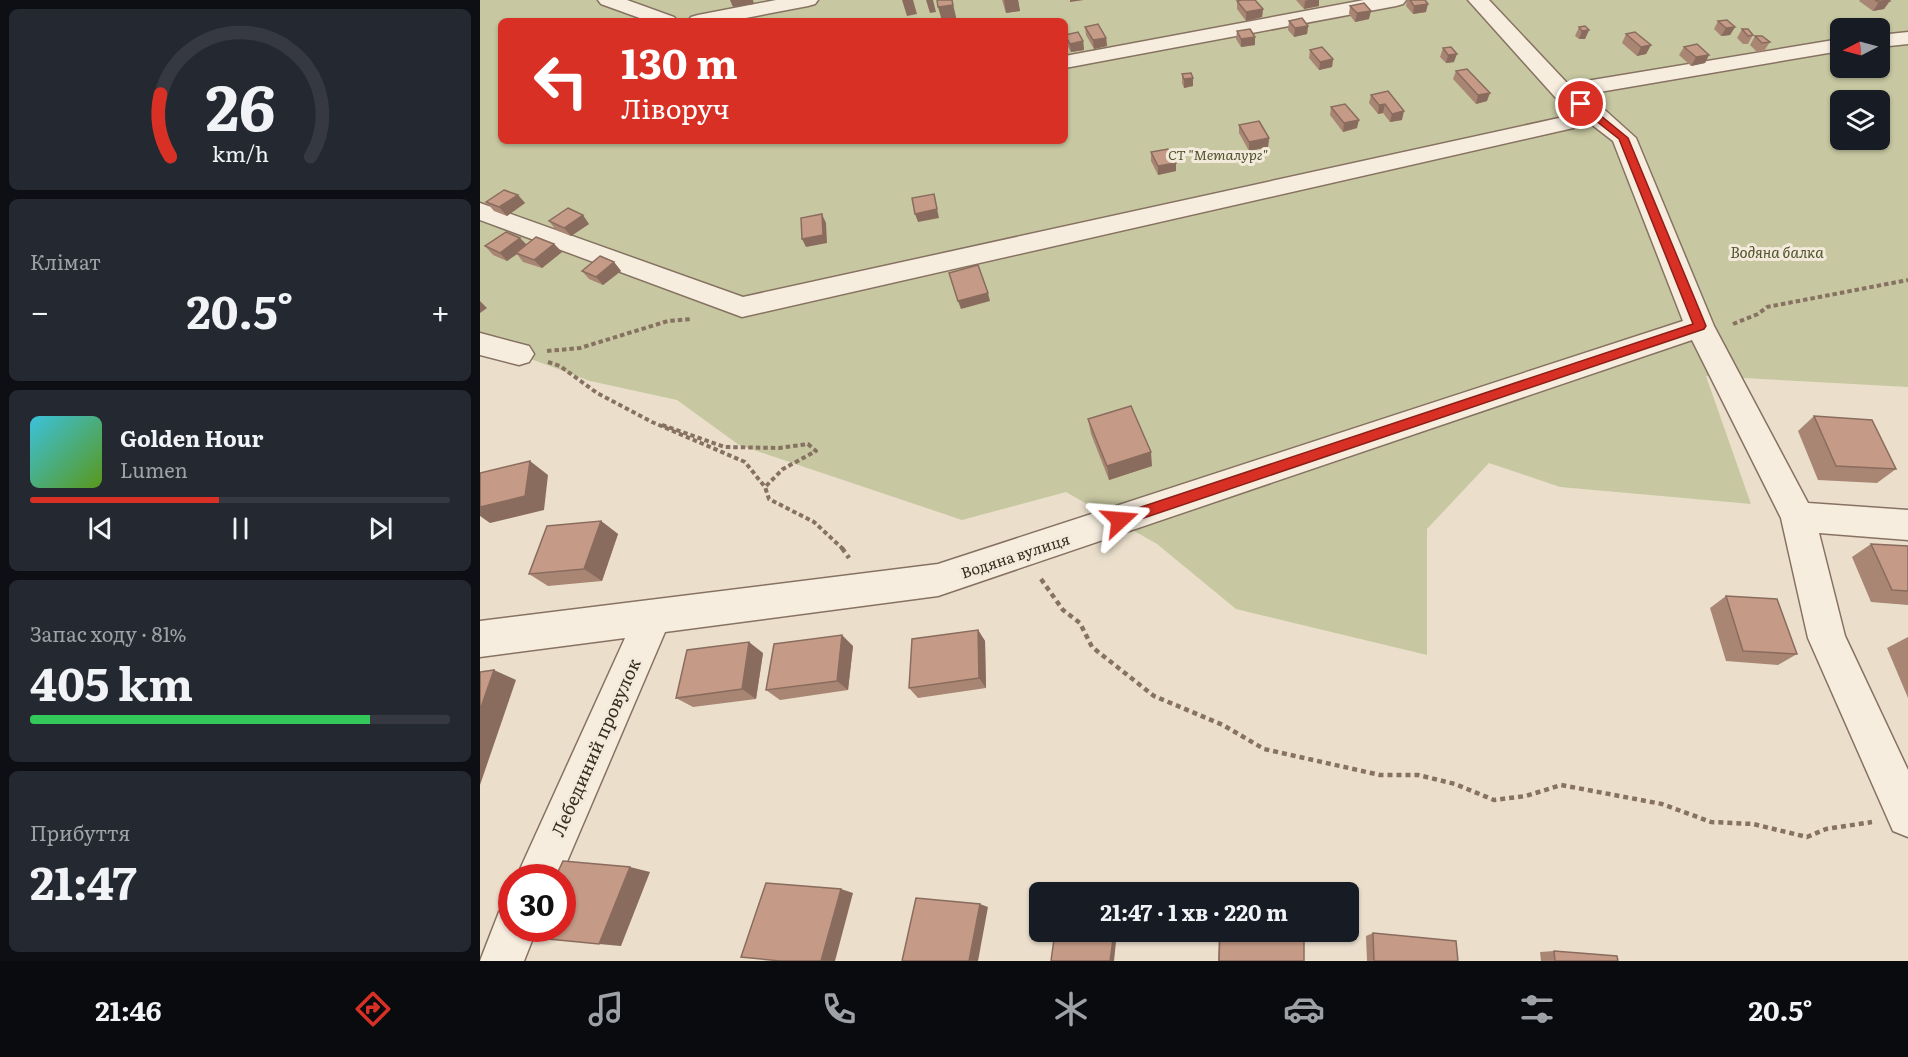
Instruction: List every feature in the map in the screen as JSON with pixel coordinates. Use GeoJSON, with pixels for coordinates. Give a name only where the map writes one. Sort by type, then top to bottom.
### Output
{"type":"FeatureCollection","features":[{"type":"Feature","properties":{"kind":"street"},"geometry":{"type":"LineString","coordinates":[[608,0],[659,18]]}},
{"type":"Feature","properties":{"kind":"street"},"geometry":{"type":"LineString","coordinates":[[714,18],[808,0]]}},
{"type":"Feature","properties":{"kind":"street"},"geometry":{"type":"LineString","coordinates":[[1068,61],[1396,0]]}},
{"type":"Feature","properties":{"kind":"street"},"geometry":{"type":"LineString","coordinates":[[1478,0],[1563,92],[1598,116],[1623,138],[1700,326],[1798,517],[1827,638],[1896,818]]}},
{"type":"Feature","properties":{"kind":"street"},"geometry":{"type":"LineString","coordinates":[[1890,40],[1908,38]]}},
{"type":"Feature","properties":{"kind":"street"},"geometry":{"type":"LineString","coordinates":[[1563,92],[1830,46]]}},
{"type":"Feature","properties":{"kind":"street"},"geometry":{"type":"LineString","coordinates":[[480,211],[742,307],[1598,116]]}},
{"type":"Feature","properties":{"kind":"street","name":"Водяна вулиця"},"geometry":{"type":"LineString","coordinates":[[480,639],[938,580],[1700,326]]}},
{"type":"Feature","properties":{"kind":"street"},"geometry":{"type":"LineString","coordinates":[[480,344],[519,354]]}},
{"type":"Feature","properties":{"kind":"street"},"geometry":{"type":"LineString","coordinates":[[1798,517],[1908,525]]}},
{"type":"Feature","properties":{"kind":"street","name":"Лебединий провулок"},"geometry":{"type":"LineString","coordinates":[[544,864],[653,617]]}},
{"type":"Feature","properties":{"kind":"street"},"geometry":{"type":"LineString","coordinates":[[501,961],[509,942]]}},
{"type":"Feature","properties":{"kind":"path"},"geometry":{"type":"LineString","coordinates":[[1700,326],[1718,328],[1758,314],[1767,307],[1908,280]]}},
{"type":"Feature","properties":{"kind":"path"},"geometry":{"type":"LineString","coordinates":[[519,354],[580,348],[668,321],[720,316],[742,307]]}},
{"type":"Feature","properties":{"kind":"path"},"geometry":{"type":"LineString","coordinates":[[519,354],[560,366],[597,393],[652,423],[745,462],[765,487],[769,499],[810,518],[841,545],[858,574],[885,588]]}},
{"type":"Feature","properties":{"kind":"path"},"geometry":{"type":"LineString","coordinates":[[652,423],[677,429],[725,447],[778,448],[808,444],[816,452],[783,469],[765,487]]}},
{"type":"Feature","properties":{"kind":"path"},"geometry":{"type":"LineString","coordinates":[[1031,549],[1036,573],[1063,610],[1080,623],[1092,647],[1154,696],[1223,725],[1264,749],[1380,775],[1418,775],[1455,784],[1494,800],[1526,796],[1561,785],[1662,804],[1711,822],[1753,824],[1807,837],[1826,829],[1896,818]]}},
{"type":"Feature","properties":{"kind":"green space"},"geometry":{"type":"Polygon","coordinates":[[[480,0],[1908,0],[1908,387],[1706,376],[1751,504],[1560,487],[1489,463],[1427,529],[1427,655],[1236,609],[1157,544],[1066,492],[962,520],[739,445],[677,400],[590,381],[480,340],[480,0]]]}},
{"type":"Feature","properties":{"kind":"building"},"geometry":{"type":"Polygon","coordinates":[[[937,0],[952,0],[953,5],[938,7],[937,0]]]}},
{"type":"Feature","properties":{"kind":"building"},"geometry":{"type":"Polygon","coordinates":[[[1255,0],[1263,9],[1246,12],[1237,1],[1255,0]]]}},
{"type":"Feature","properties":{"kind":"building"},"geometry":{"type":"Polygon","coordinates":[[[1410,0],[1425,0],[1428,4],[1414,6],[1410,0]]]}},
{"type":"Feature","properties":{"kind":"building"},"geometry":{"type":"Polygon","coordinates":[[[1364,3],[1371,11],[1357,13],[1350,6],[1364,3]]]}},
{"type":"Feature","properties":{"kind":"building"},"geometry":{"type":"Polygon","coordinates":[[[1302,18],[1308,26],[1295,28],[1289,21],[1302,18]]]}},
{"type":"Feature","properties":{"kind":"building"},"geometry":{"type":"Polygon","coordinates":[[[1727,20],[1735,27],[1726,28],[1718,21],[1727,20]]]}},
{"type":"Feature","properties":{"kind":"building"},"geometry":{"type":"Polygon","coordinates":[[[1098,24],[1106,38],[1093,40],[1085,27],[1098,24]]]}},
{"type":"Feature","properties":{"kind":"building"},"geometry":{"type":"Polygon","coordinates":[[[1585,26],[1589,30],[1582,31],[1579,27],[1585,26]]]}},
{"type":"Feature","properties":{"kind":"building"},"geometry":{"type":"Polygon","coordinates":[[[1250,29],[1255,37],[1241,39],[1237,31],[1250,29]]]}},
{"type":"Feature","properties":{"kind":"building"},"geometry":{"type":"Polygon","coordinates":[[[1742,29],[1748,29],[1753,35],[1748,36],[1742,29]]]}},
{"type":"Feature","properties":{"kind":"building"},"geometry":{"type":"Polygon","coordinates":[[[1078,32],[1083,41],[1070,44],[1068,34],[1078,32]]]}},
{"type":"Feature","properties":{"kind":"building"},"geometry":{"type":"Polygon","coordinates":[[[1635,32],[1651,45],[1641,47],[1626,34],[1635,32]]]}},
{"type":"Feature","properties":{"kind":"building"},"geometry":{"type":"Polygon","coordinates":[[[1755,36],[1762,36],[1770,42],[1762,43],[1755,36]]]}},
{"type":"Feature","properties":{"kind":"building"},"geometry":{"type":"Polygon","coordinates":[[[1697,44],[1709,55],[1696,57],[1684,47],[1697,44]]]}},
{"type":"Feature","properties":{"kind":"building"},"geometry":{"type":"Polygon","coordinates":[[[1322,47],[1333,59],[1320,62],[1310,50],[1322,47]]]}},
{"type":"Feature","properties":{"kind":"building"},"geometry":{"type":"Polygon","coordinates":[[[1451,47],[1457,54],[1448,55],[1443,48],[1451,47]]]}},
{"type":"Feature","properties":{"kind":"building"},"geometry":{"type":"Polygon","coordinates":[[[1467,69],[1490,93],[1478,95],[1456,71],[1467,69]]]}},
{"type":"Feature","properties":{"kind":"building"},"geometry":{"type":"Polygon","coordinates":[[[1191,73],[1193,78],[1184,79],[1182,74],[1191,73]]]}},
{"type":"Feature","properties":{"kind":"building"},"geometry":{"type":"Polygon","coordinates":[[[1388,91],[1404,111],[1392,114],[1385,104],[1379,105],[1371,95],[1388,91]]]}},
{"type":"Feature","properties":{"kind":"building"},"geometry":{"type":"Polygon","coordinates":[[[1345,104],[1359,120],[1344,123],[1331,107],[1345,104]]]}},
{"type":"Feature","properties":{"kind":"building"},"geometry":{"type":"Polygon","coordinates":[[[1259,121],[1269,138],[1249,142],[1239,125],[1259,121]]]}},
{"type":"Feature","properties":{"kind":"building"},"geometry":{"type":"Polygon","coordinates":[[[1168,149],[1176,163],[1158,166],[1151,152],[1168,149]]]}},
{"type":"Feature","properties":{"kind":"building"},"geometry":{"type":"Polygon","coordinates":[[[504,190],[518,195],[499,207],[486,202],[504,190]]]}},
{"type":"Feature","properties":{"kind":"building"},"geometry":{"type":"Polygon","coordinates":[[[934,194],[937,209],[915,214],[912,198],[934,194]]]}},
{"type":"Feature","properties":{"kind":"building"},"geometry":{"type":"Polygon","coordinates":[[[568,208],[583,215],[564,228],[549,221],[568,208]]]}},
{"type":"Feature","properties":{"kind":"building"},"geometry":{"type":"Polygon","coordinates":[[[822,214],[823,235],[802,239],[801,218],[822,214]]]}},
{"type":"Feature","properties":{"kind":"building"},"geometry":{"type":"Polygon","coordinates":[[[506,232],[520,238],[500,253],[485,246],[506,232]]]}},
{"type":"Feature","properties":{"kind":"building"},"geometry":{"type":"Polygon","coordinates":[[[536,237],[554,244],[534,260],[516,253],[536,237]]]}},
{"type":"Feature","properties":{"kind":"building"},"geometry":{"type":"Polygon","coordinates":[[[600,256],[614,262],[596,277],[582,271],[600,256]]]}},
{"type":"Feature","properties":{"kind":"building"},"geometry":{"type":"Polygon","coordinates":[[[978,265],[988,293],[958,301],[949,273],[978,265]]]}},
{"type":"Feature","properties":{"kind":"building"},"geometry":{"type":"Polygon","coordinates":[[[1131,406],[1151,452],[1107,466],[1088,419],[1131,406]]]}},
{"type":"Feature","properties":{"kind":"building"},"geometry":{"type":"Polygon","coordinates":[[[1814,416],[1872,420],[1896,469],[1836,466],[1814,416]]]}},
{"type":"Feature","properties":{"kind":"building"},"geometry":{"type":"Polygon","coordinates":[[[530,461],[525,496],[480,507],[480,473],[530,461]]]}},
{"type":"Feature","properties":{"kind":"building"},"geometry":{"type":"Polygon","coordinates":[[[601,521],[584,569],[529,574],[547,526],[601,521]]]}},
{"type":"Feature","properties":{"kind":"building"},"geometry":{"type":"Polygon","coordinates":[[[1871,544],[1908,546],[1908,591],[1892,590],[1871,544]]]}},
{"type":"Feature","properties":{"kind":"building"},"geometry":{"type":"Polygon","coordinates":[[[1726,596],[1777,599],[1797,654],[1743,651],[1726,596]]]}},
{"type":"Feature","properties":{"kind":"building"},"geometry":{"type":"Polygon","coordinates":[[[978,630],[979,678],[909,688],[912,639],[978,630]]]}},
{"type":"Feature","properties":{"kind":"building"},"geometry":{"type":"Polygon","coordinates":[[[842,635],[837,681],[766,690],[774,644],[842,635]]]}},
{"type":"Feature","properties":{"kind":"building"},"geometry":{"type":"Polygon","coordinates":[[[749,642],[742,689],[676,698],[687,650],[749,642]]]}},
{"type":"Feature","properties":{"kind":"building"},"geometry":{"type":"Polygon","coordinates":[[[494,670],[480,710],[480,672],[494,670]]]}},
{"type":"Feature","properties":{"kind":"building"},"geometry":{"type":"Polygon","coordinates":[[[563,861],[630,867],[599,944],[576,942],[576,864],[562,864],[563,861]]]}},
{"type":"Feature","properties":{"kind":"building"},"geometry":{"type":"Polygon","coordinates":[[[766,883],[841,889],[821,961],[780,961],[741,957],[766,883]]]}},
{"type":"Feature","properties":{"kind":"building"},"geometry":{"type":"Polygon","coordinates":[[[916,898],[980,904],[969,961],[902,961],[916,898]]]}},
{"type":"Feature","properties":{"kind":"building"},"geometry":{"type":"Polygon","coordinates":[[[1373,933],[1456,941],[1458,961],[1374,961],[1373,933]]]}},
{"type":"Feature","properties":{"kind":"building"},"geometry":{"type":"Polygon","coordinates":[[[1054,942],[1113,942],[1110,961],[1051,961],[1054,942]]]}},
{"type":"Feature","properties":{"kind":"building"},"geometry":{"type":"Polygon","coordinates":[[[1220,942],[1304,942],[1304,961],[1219,961],[1220,942]]]}},
{"type":"Feature","properties":{"kind":"building"},"geometry":{"type":"Polygon","coordinates":[[[1554,951],[1617,956],[1618,961],[1555,961],[1554,951]]]}},
{"type":"Feature","properties":{"kind":"route"},"geometry":{"type":"LineString","coordinates":[[1120,520],[1700,326],[1634,160],[1623,138],[1581,104]]}},
{"type":"Feature","properties":{"kind":"park label","name":"СТ \"Металург\""},"geometry":{"type":"Point","coordinates":[1218,154]}},
{"type":"Feature","properties":{"kind":"park label","name":"Водяна балка"},"geometry":{"type":"Point","coordinates":[1777,251]}}]}
